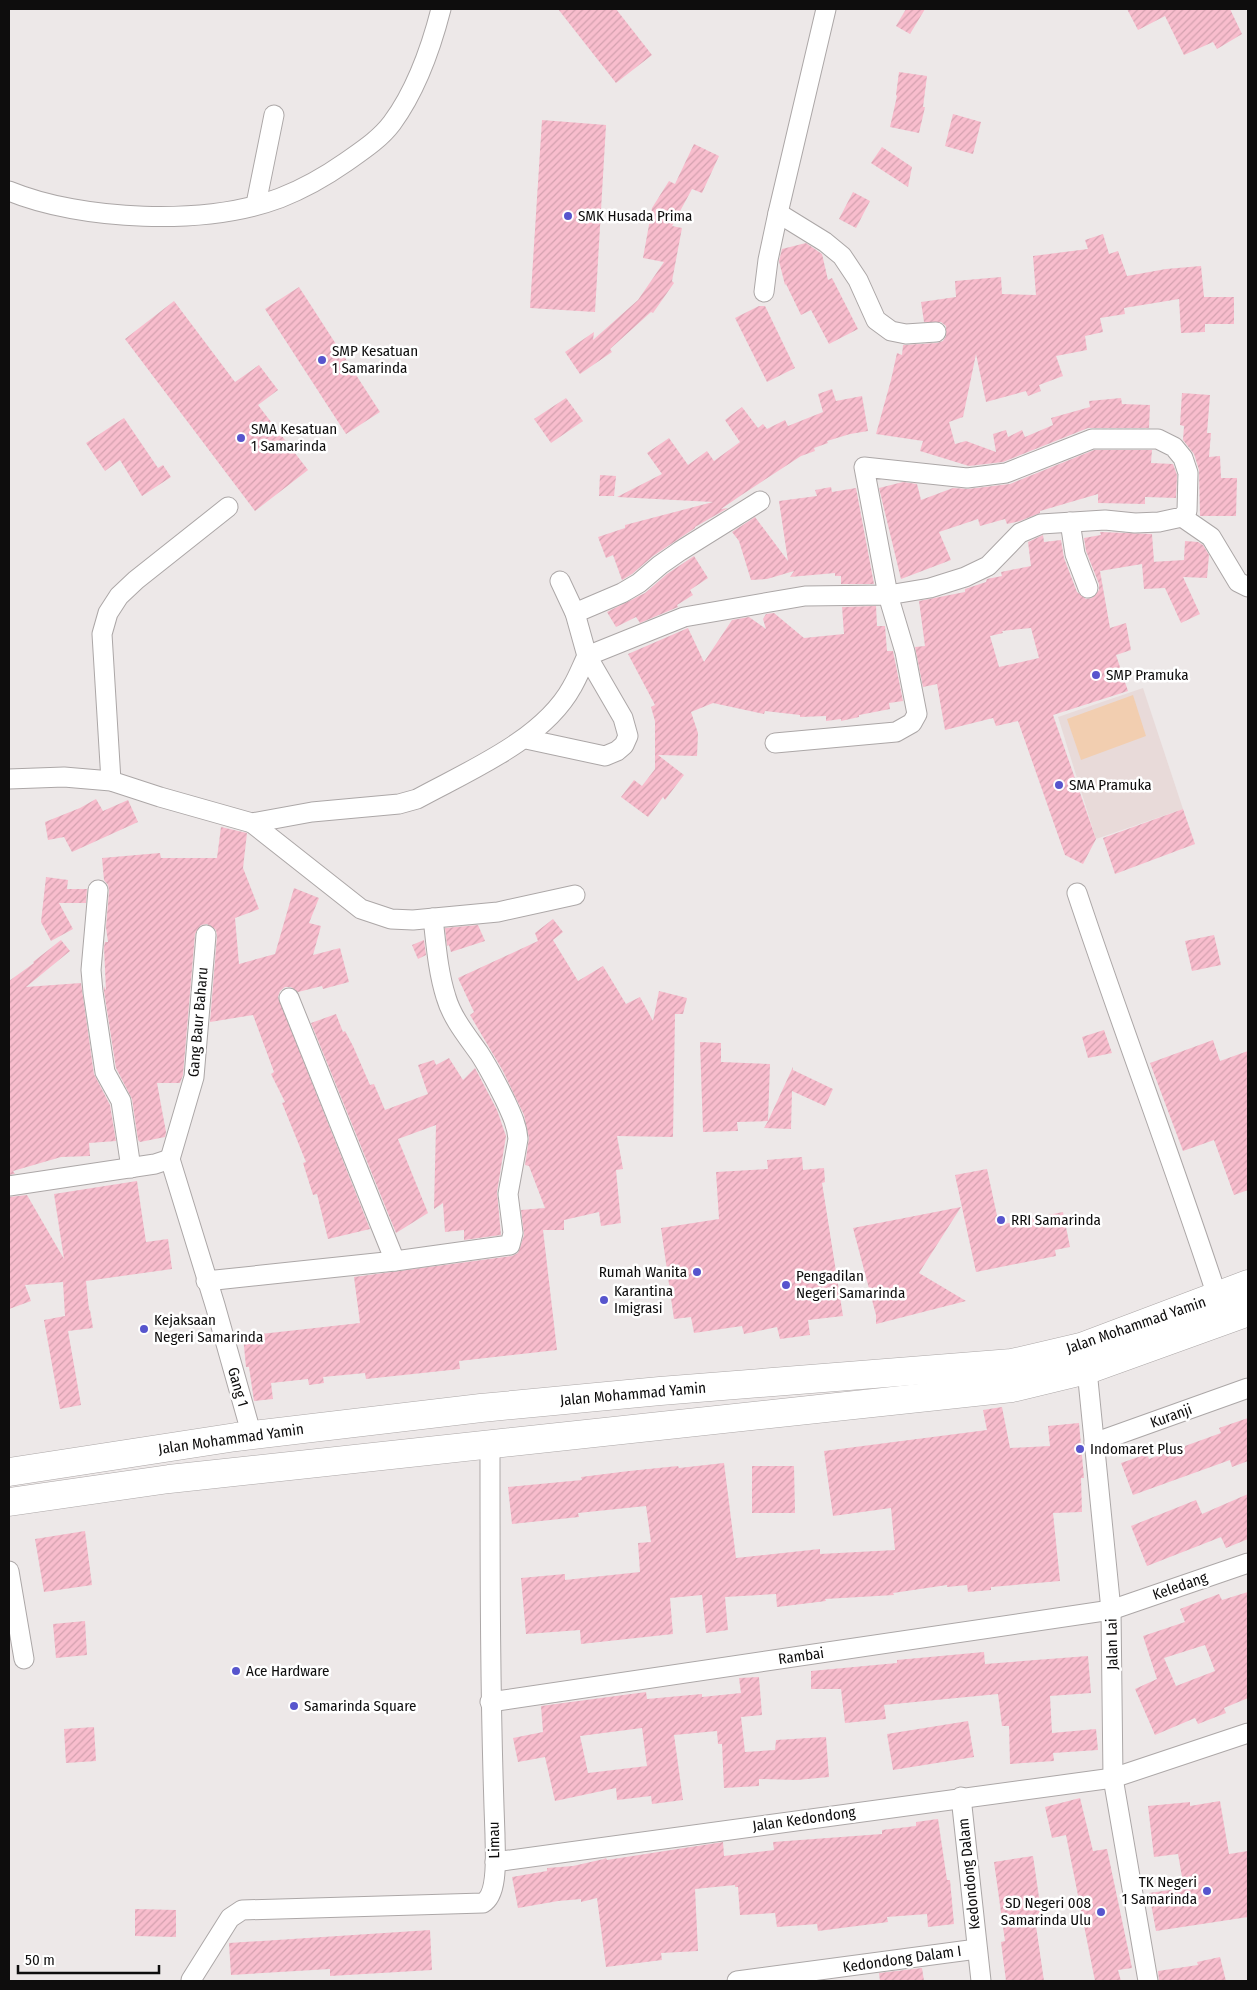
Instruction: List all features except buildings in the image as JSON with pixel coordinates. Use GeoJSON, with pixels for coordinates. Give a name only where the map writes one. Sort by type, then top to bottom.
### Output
{"type":"FeatureCollection","features":[{"type":"Feature","properties":{"kind":"main road","name":"Jalan Mohammad Yamin"},"geometry":{"type":"LineString","coordinates":[[9,1502],[169,1479],[1012,1388],[1084,1358],[1217,1296],[1248,1284]]}},
{"type":"Feature","properties":{"kind":"main road","name":"Jalan Mohammad Yamin"},"geometry":{"type":"LineString","coordinates":[[9,1472],[252,1436],[481,1408],[660,1391],[1084,1358],[1248,1312]]}},
{"type":"Feature","properties":{"kind":"street"},"geometry":{"type":"LineString","coordinates":[[9,191],[72,209],[122,216],[182,215],[232,211],[280,198],[329,173],[370,145],[392,124],[426,61],[441,9]]}},
{"type":"Feature","properties":{"kind":"street"},"geometry":{"type":"LineString","coordinates":[[764,292],[768,260],[778,213],[826,9]]}},
{"type":"Feature","properties":{"kind":"street"},"geometry":{"type":"LineString","coordinates":[[256,204],[274,115]]}},
{"type":"Feature","properties":{"kind":"street"},"geometry":{"type":"LineString","coordinates":[[778,213],[825,242],[842,256],[858,280],[876,320],[891,331],[906,334],[936,332]]}},
{"type":"Feature","properties":{"kind":"street"},"geometry":{"type":"LineString","coordinates":[[252,822],[312,812],[399,804],[417,799],[526,739],[558,707],[572,688],[586,656],[684,617],[805,596],[888,595],[930,588],[965,577],[988,566],[1020,533],[1041,524],[1106,520],[1135,523],[1159,522],[1182,517],[1187,510],[1188,473],[1183,458],[1174,446],[1158,439],[1092,439],[1006,473],[967,478],[864,467],[888,595],[905,652],[917,714],[912,723],[896,732],[774,743]]}},
{"type":"Feature","properties":{"kind":"street"},"geometry":{"type":"LineString","coordinates":[[575,613],[622,593],[639,583],[674,556],[760,501]]}},
{"type":"Feature","properties":{"kind":"street"},"geometry":{"type":"LineString","coordinates":[[111,781],[102,634],[108,613],[119,596],[136,580],[228,507]]}},
{"type":"Feature","properties":{"kind":"street"},"geometry":{"type":"LineString","coordinates":[[1182,517],[1211,537],[1238,582],[1248,587]]}},
{"type":"Feature","properties":{"kind":"street"},"geometry":{"type":"LineString","coordinates":[[1070,522],[1075,554],[1088,588]]}},
{"type":"Feature","properties":{"kind":"street"},"geometry":{"type":"LineString","coordinates":[[526,739],[604,756],[618,752],[628,736],[623,718],[586,656],[575,613],[560,581]]}},
{"type":"Feature","properties":{"kind":"street"},"geometry":{"type":"LineString","coordinates":[[9,779],[64,777],[111,781],[160,797],[252,822],[361,908],[391,919],[433,918],[498,912],[575,895]]}},
{"type":"Feature","properties":{"kind":"street"},"geometry":{"type":"LineString","coordinates":[[98,890],[91,970],[93,992],[105,1072],[120,1101],[131,1168]]}},
{"type":"Feature","properties":{"kind":"street"},"geometry":{"type":"LineString","coordinates":[[1077,893],[1123,1031],[1186,1201],[1217,1296]]}},
{"type":"Feature","properties":{"kind":"street"},"geometry":{"type":"LineString","coordinates":[[9,1186],[155,1164],[170,1159],[206,1281],[395,1261],[510,1245],[513,1233],[508,1194],[518,1139],[517,1131],[513,1116],[498,1086],[463,1031],[446,998],[433,918]]}},
{"type":"Feature","properties":{"kind":"street","name":"Gang Baur Baharu"},"geometry":{"type":"LineString","coordinates":[[170,1159],[194,1077],[206,935]]}},
{"type":"Feature","properties":{"kind":"street"},"geometry":{"type":"LineString","coordinates":[[289,998],[395,1261]]}},
{"type":"Feature","properties":{"kind":"street","name":"Gang 1"},"geometry":{"type":"LineString","coordinates":[[206,1281],[252,1436]]}},
{"type":"Feature","properties":{"kind":"street","name":"Jalan Lai"},"geometry":{"type":"LineString","coordinates":[[1084,1358],[1111,1610],[1113,1778]]}},
{"type":"Feature","properties":{"kind":"street","name":"Kuranji"},"geometry":{"type":"LineString","coordinates":[[1094,1443],[1248,1388]]}},
{"type":"Feature","properties":{"kind":"street","name":"Limau"},"geometry":{"type":"LineString","coordinates":[[191,1980],[230,1918],[242,1910],[483,1903],[488,1900],[492,1892],[496,1862],[490,1702],[490,1444]]}},
{"type":"Feature","properties":{"kind":"street","name":"Keledang"},"geometry":{"type":"LineString","coordinates":[[1111,1610],[1248,1562]]}},
{"type":"Feature","properties":{"kind":"street"},"geometry":{"type":"LineString","coordinates":[[9,1571],[24,1660]]}},
{"type":"Feature","properties":{"kind":"street","name":"Rambai"},"geometry":{"type":"LineString","coordinates":[[490,1702],[1111,1610]]}},
{"type":"Feature","properties":{"kind":"street"},"geometry":{"type":"LineString","coordinates":[[1148,1981],[1113,1778],[1248,1733]]}},
{"type":"Feature","properties":{"kind":"street","name":"Jalan Kedondong"},"geometry":{"type":"LineString","coordinates":[[496,1862],[962,1797],[1113,1778]]}},
{"type":"Feature","properties":{"kind":"street","name":"Kedondong Dalam"},"geometry":{"type":"LineString","coordinates":[[962,1797],[981,1981]]}},
{"type":"Feature","properties":{"kind":"street","name":"Kedondong Dalam I"},"geometry":{"type":"LineString","coordinates":[[737,1981],[977,1948]]}},
{"type":"Feature","properties":{"kind":"shaded area"},"geometry":{"type":"Polygon","coordinates":[[[1143,688],[1183,809],[1096,839],[1058,717],[1143,688]]]}},
{"type":"Feature","properties":{"kind":"shaded area"},"geometry":{"type":"Polygon","coordinates":[[[1133,695],[1146,736],[1081,760],[1067,719],[1133,695]]]}},
{"type":"Feature","properties":{"kind":"place","name":"SMK Husada Prima"},"geometry":{"type":"Point","coordinates":[568,216]}},
{"type":"Feature","properties":{"kind":"place","name":"SMP Kesatuan 1 Samarinda"},"geometry":{"type":"Point","coordinates":[322,360]}},
{"type":"Feature","properties":{"kind":"place","name":"SMA Kesatuan 1 Samarinda"},"geometry":{"type":"Point","coordinates":[241,438]}},
{"type":"Feature","properties":{"kind":"place","name":"SMP Pramuka"},"geometry":{"type":"Point","coordinates":[1096,675]}},
{"type":"Feature","properties":{"kind":"place","name":"SMA Pramuka"},"geometry":{"type":"Point","coordinates":[1059,785]}},
{"type":"Feature","properties":{"kind":"place","name":"RRI Samarinda"},"geometry":{"type":"Point","coordinates":[1001,1220]}},
{"type":"Feature","properties":{"kind":"place","name":"Rumah Wanita"},"geometry":{"type":"Point","coordinates":[697,1272]}},
{"type":"Feature","properties":{"kind":"place","name":"Pengadilan Negeri Samarinda"},"geometry":{"type":"Point","coordinates":[786,1285]}},
{"type":"Feature","properties":{"kind":"place","name":"Karantina Imigrasi"},"geometry":{"type":"Point","coordinates":[604,1300]}},
{"type":"Feature","properties":{"kind":"place","name":"Kejaksaan Negeri Samarinda"},"geometry":{"type":"Point","coordinates":[144,1329]}},
{"type":"Feature","properties":{"kind":"place","name":"Indomaret Plus"},"geometry":{"type":"Point","coordinates":[1080,1449]}},
{"type":"Feature","properties":{"kind":"place","name":"Ace Hardware"},"geometry":{"type":"Point","coordinates":[236,1671]}},
{"type":"Feature","properties":{"kind":"place","name":"Samarinda Square"},"geometry":{"type":"Point","coordinates":[294,1706]}},
{"type":"Feature","properties":{"kind":"place","name":"TK Negeri 1 Samarinda"},"geometry":{"type":"Point","coordinates":[1207,1891]}},
{"type":"Feature","properties":{"kind":"place","name":"SD Negeri 008 Samarinda Ulu"},"geometry":{"type":"Point","coordinates":[1101,1912]}}]}
